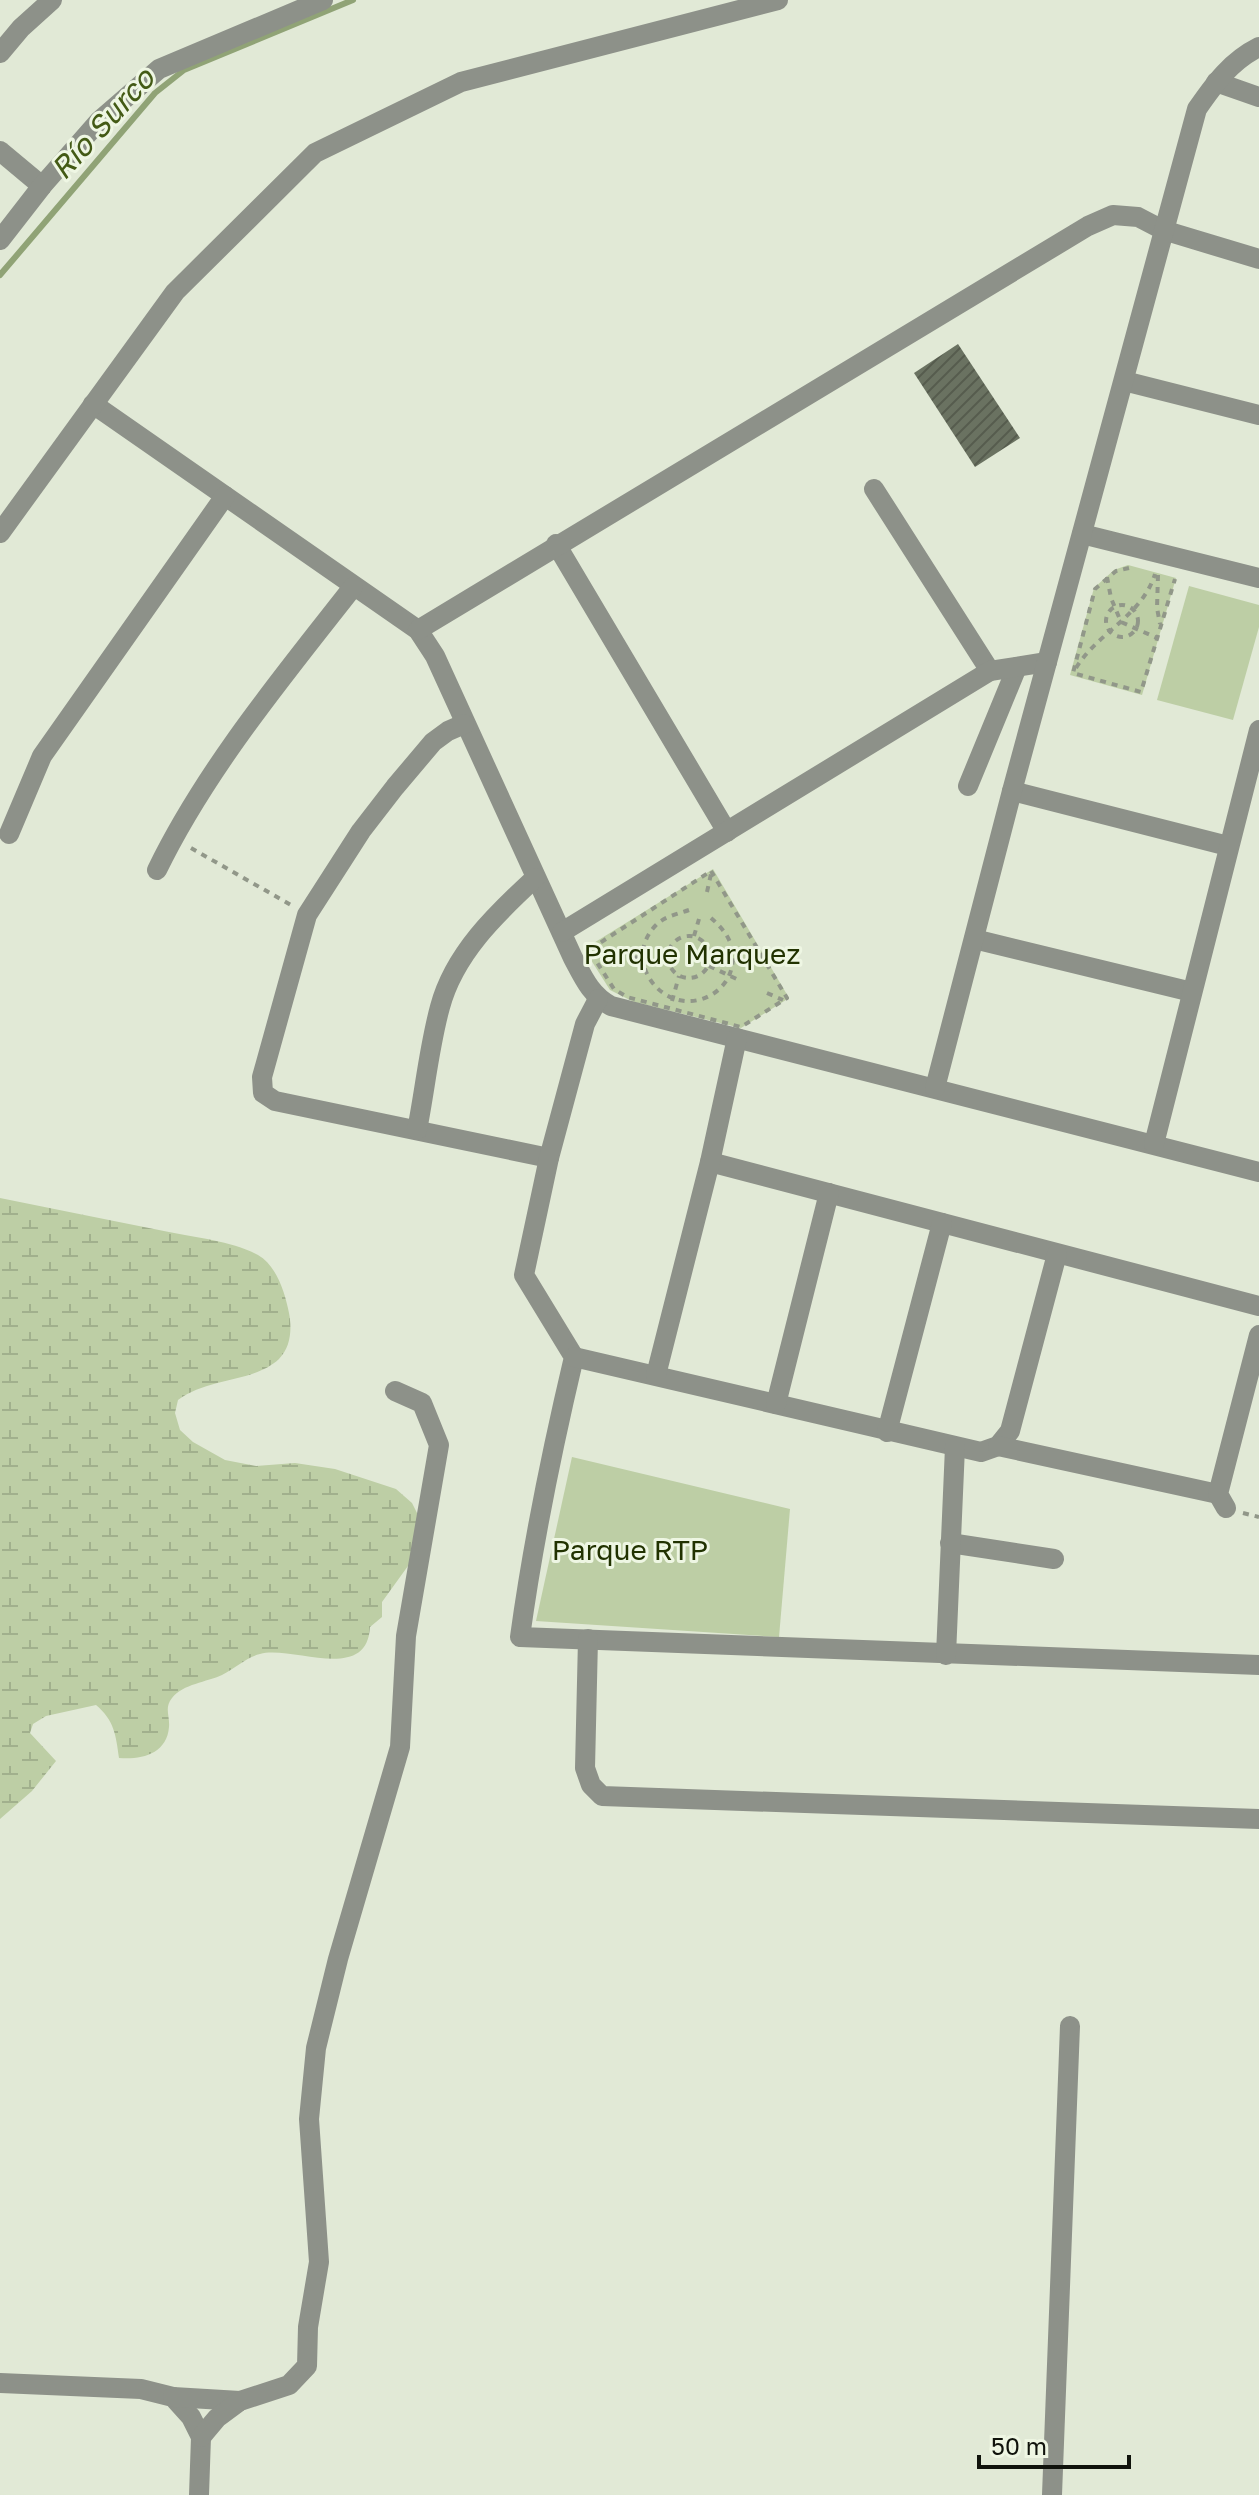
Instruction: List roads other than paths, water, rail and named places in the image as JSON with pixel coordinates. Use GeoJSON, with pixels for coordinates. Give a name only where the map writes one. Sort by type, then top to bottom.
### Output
{"type":"FeatureCollection","features":[{"type":"Feature","properties":{"kind":"street"},"geometry":{"type":"LineString","coordinates":[[0,53],[21,28],[52,0]]}},
{"type":"Feature","properties":{"kind":"street"},"geometry":{"type":"LineString","coordinates":[[0,240],[99,121],[159,69],[323,0]]}},
{"type":"Feature","properties":{"kind":"street"},"geometry":{"type":"LineString","coordinates":[[0,533],[175,292],[315,153],[461,82],[778,0]]}},
{"type":"Feature","properties":{"kind":"street"},"geometry":{"type":"LineString","coordinates":[[935,1088],[1197,109],[1239,57],[1259,47]]}},
{"type":"Feature","properties":{"kind":"street"},"geometry":{"type":"LineString","coordinates":[[1216,82],[1259,97]]}},
{"type":"Feature","properties":{"kind":"street"},"geometry":{"type":"LineString","coordinates":[[0,151],[42,186]]}},
{"type":"Feature","properties":{"kind":"street"},"geometry":{"type":"LineString","coordinates":[[418,630],[1088,226],[1113,215],[1138,217],[1163,230],[1259,259]]}},
{"type":"Feature","properties":{"kind":"street"},"geometry":{"type":"LineString","coordinates":[[1124,381],[1259,415]]}},
{"type":"Feature","properties":{"kind":"street"},"geometry":{"type":"LineString","coordinates":[[93,404],[418,630],[435,656],[535,878],[588,987],[598,999],[611,1006],[667,1014],[737,1038],[1259,1172]]}},
{"type":"Feature","properties":{"kind":"street"},"geometry":{"type":"LineString","coordinates":[[874,489],[990,671]]}},
{"type":"Feature","properties":{"kind":"street"},"geometry":{"type":"LineString","coordinates":[[9,834],[42,756],[225,496]]}},
{"type":"Feature","properties":{"kind":"street"},"geometry":{"type":"LineString","coordinates":[[1082,534],[1259,578]]}},
{"type":"Feature","properties":{"kind":"street"},"geometry":{"type":"LineString","coordinates":[[556,544],[727,832]]}},
{"type":"Feature","properties":{"kind":"street"},"geometry":{"type":"LineString","coordinates":[[157,870],[173,837],[261,705],[353,587]]}},
{"type":"Feature","properties":{"kind":"street"},"geometry":{"type":"LineString","coordinates":[[562,932],[990,671],[1047,662]]}},
{"type":"Feature","properties":{"kind":"street"},"geometry":{"type":"LineString","coordinates":[[968,786],[1017,667]]}},
{"type":"Feature","properties":{"kind":"street"},"geometry":{"type":"LineString","coordinates":[[464,724],[433,742],[395,787],[361,831],[307,915],[262,1077],[263,1093],[275,1101],[549,1158]]}},
{"type":"Feature","properties":{"kind":"street"},"geometry":{"type":"LineString","coordinates":[[1154,1144],[1259,730]]}},
{"type":"Feature","properties":{"kind":"street"},"geometry":{"type":"LineString","coordinates":[[1012,791],[1228,846]]}},
{"type":"Feature","properties":{"kind":"street"},"geometry":{"type":"LineString","coordinates":[[417,1130],[440,1005],[461,959],[495,914],[535,878]]}},
{"type":"Feature","properties":{"kind":"street"},"geometry":{"type":"LineString","coordinates":[[974,939],[1192,992]]}},
{"type":"Feature","properties":{"kind":"street"},"geometry":{"type":"LineString","coordinates":[[598,999],[585,1024],[549,1158],[524,1275],[574,1357],[534,1538],[520,1637],[1259,1665]]}},
{"type":"Feature","properties":{"kind":"street"},"geometry":{"type":"LineString","coordinates":[[656,1375],[710,1162],[737,1038]]}},
{"type":"Feature","properties":{"kind":"street"},"geometry":{"type":"LineString","coordinates":[[710,1162],[1259,1306]]}},
{"type":"Feature","properties":{"kind":"street"},"geometry":{"type":"LineString","coordinates":[[776,1404],[829,1193]]}},
{"type":"Feature","properties":{"kind":"street"},"geometry":{"type":"LineString","coordinates":[[887,1432],[942,1223]]}},
{"type":"Feature","properties":{"kind":"street"},"geometry":{"type":"LineString","coordinates":[[574,1357],[981,1452],[998,1446],[1010,1431],[1057,1254]]}},
{"type":"Feature","properties":{"kind":"street"},"geometry":{"type":"LineString","coordinates":[[998,1446],[1222,1501],[1259,1335]]}},
{"type":"Feature","properties":{"kind":"street"},"geometry":{"type":"LineString","coordinates":[[201,2437],[217,2418],[240,2401],[289,2385],[307,2366],[308,2327],[319,2262],[309,2119],[316,2048],[338,1959],[400,1747],[406,1636],[439,1445],[422,1403],[395,1391]]}},
{"type":"Feature","properties":{"kind":"street"},"geometry":{"type":"LineString","coordinates":[[946,1655],[955,1447]]}},
{"type":"Feature","properties":{"kind":"street"},"geometry":{"type":"LineString","coordinates":[[950,1543],[1054,1559]]}},
{"type":"Feature","properties":{"kind":"street"},"geometry":{"type":"LineString","coordinates":[[588,1639],[585,1768],[591,1785],[602,1796],[1259,1819]]}},
{"type":"Feature","properties":{"kind":"street"},"geometry":{"type":"LineString","coordinates":[[1052,2495],[1070,2026]]}},
{"type":"Feature","properties":{"kind":"street"},"geometry":{"type":"LineString","coordinates":[[0,2383],[141,2389],[173,2397],[240,2401]]}},
{"type":"Feature","properties":{"kind":"street"},"geometry":{"type":"LineString","coordinates":[[173,2397],[191,2417],[201,2437],[199,2495]]}},
{"type":"Feature","properties":{"kind":"waterway","name":"Río Surco"},"geometry":{"type":"LineString","coordinates":[[0,275],[155,93],[184,70],[353,0]]}},
{"type":"Feature","properties":{"kind":"park label","name":"Parque Marquez"},"geometry":{"type":"Point","coordinates":[692,954]}},
{"type":"Feature","properties":{"kind":"park label","name":"Parque RTP"},"geometry":{"type":"Point","coordinates":[630,1550]}}]}
